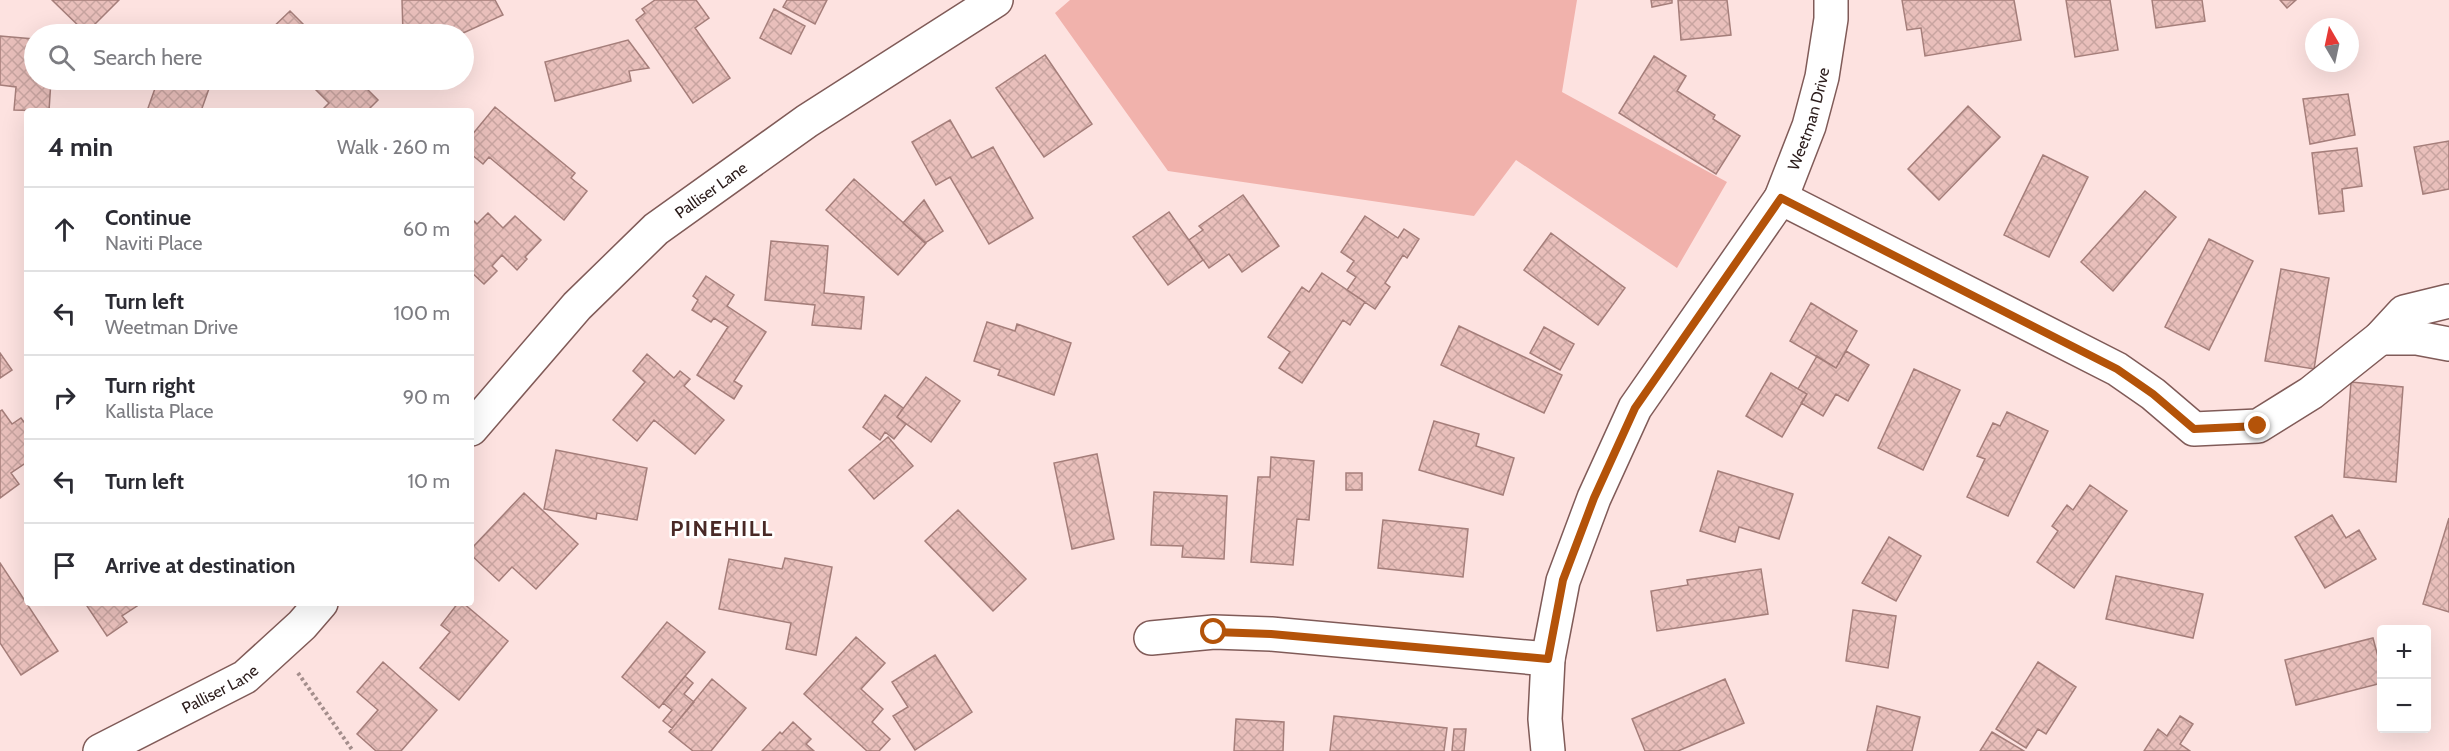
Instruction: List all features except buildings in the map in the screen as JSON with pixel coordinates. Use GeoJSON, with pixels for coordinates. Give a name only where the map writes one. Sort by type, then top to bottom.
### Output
{"type":"FeatureCollection","features":[{"type":"Feature","properties":{"kind":"street","name":"Palliser Lane"},"geometry":{"type":"LineString","coordinates":[[474,426],[577,306],[656,229],[807,121],[996,0]]}},
{"type":"Feature","properties":{"kind":"street","name":"Weetman Drive"},"geometry":{"type":"LineString","coordinates":[[1548,751],[1545,719],[1548,659],[1563,580],[1594,498],[1635,408],[1781,198],[1809,126],[1822,77],[1831,19],[1831,0]]}},
{"type":"Feature","properties":{"kind":"street"},"geometry":{"type":"LineString","coordinates":[[1781,198],[2117,369],[2153,394],[2194,429],[2258,426],[2311,393],[2380,338],[2404,312],[2449,301]]}},
{"type":"Feature","properties":{"kind":"street"},"geometry":{"type":"LineString","coordinates":[[2380,338],[2417,338],[2449,343]]}},
{"type":"Feature","properties":{"kind":"street","name":"Palliser Lane"},"geometry":{"type":"LineString","coordinates":[[100,751],[245,677],[302,625],[318,606]]}},
{"type":"Feature","properties":{"kind":"street"},"geometry":{"type":"LineString","coordinates":[[1152,638],[1214,632],[1271,634],[1548,659]]}},
{"type":"Feature","properties":{"kind":"path"},"geometry":{"type":"LineString","coordinates":[[279,646],[353,751]]}},
{"type":"Feature","properties":{"kind":"shaded area"},"geometry":{"type":"Polygon","coordinates":[[[1070,0],[1577,0],[1562,92],[1727,182],[1677,268],[1516,160],[1474,216],[1168,171],[1055,13],[1070,0]]]}},
{"type":"Feature","properties":{"kind":"district","name":"PINEHILL"},"geometry":{"type":"Point","coordinates":[722,528]}},
{"type":"Feature","properties":{"kind":"route"},"geometry":{"type":"LineString","coordinates":[[1214,632],[1271,634],[1548,659],[1563,580],[1594,498],[1635,408],[1781,198],[2117,369],[2153,394],[2194,429],[2258,426]]}}]}
